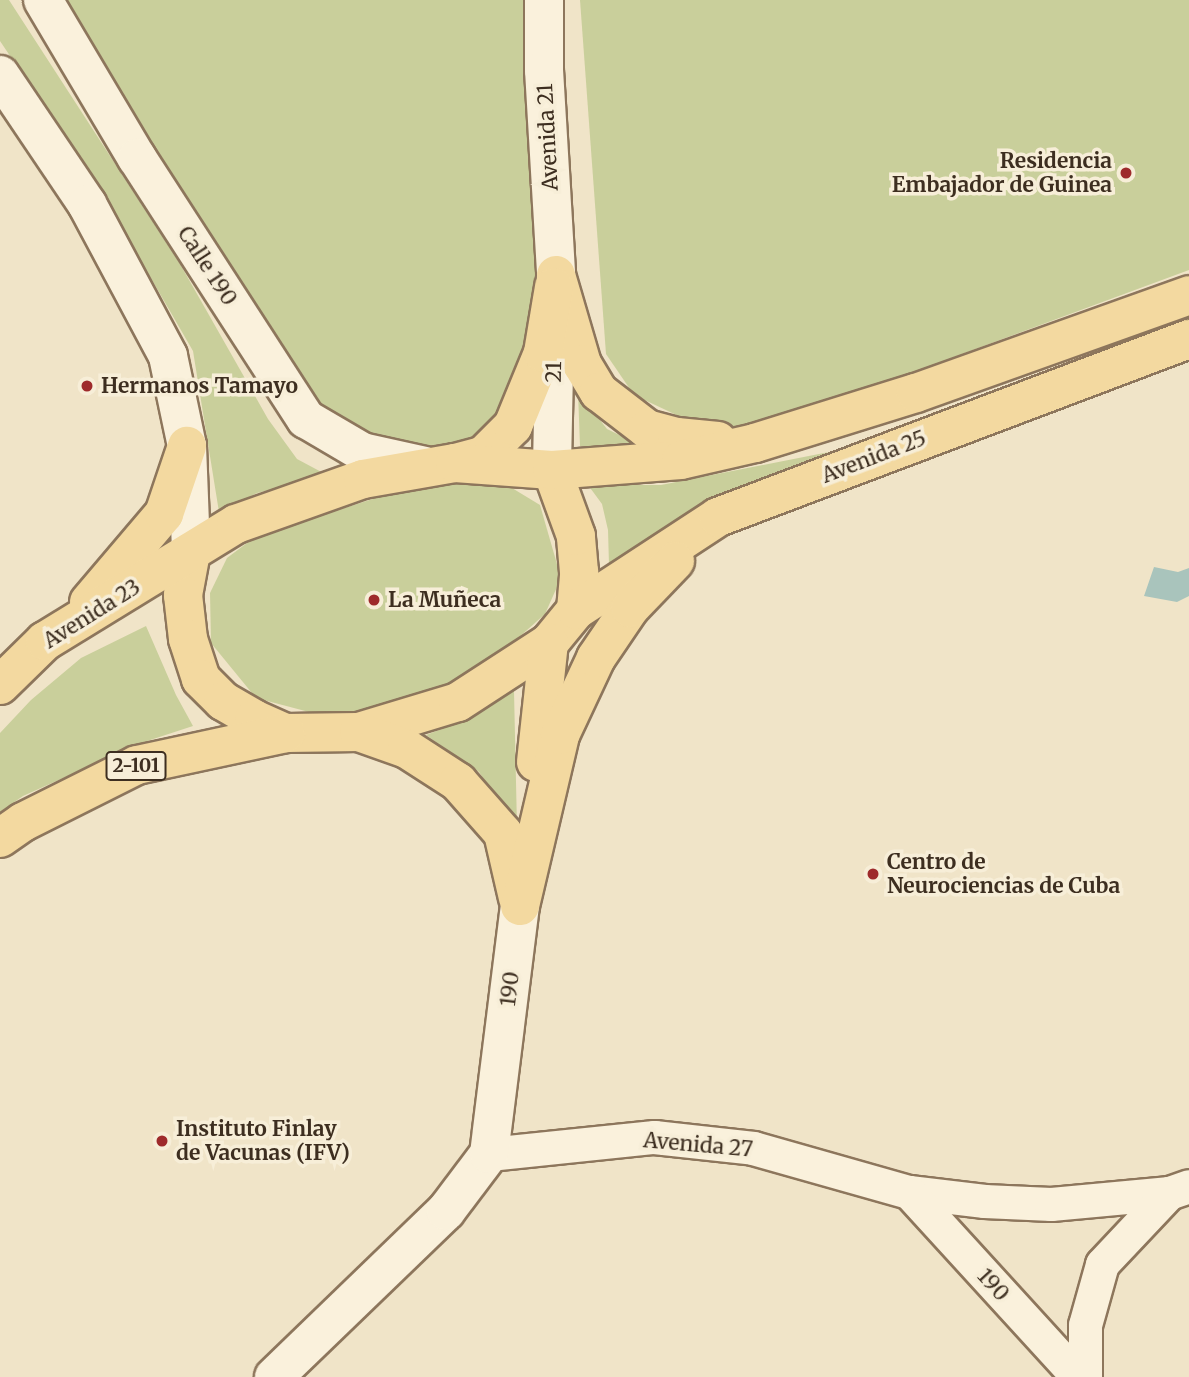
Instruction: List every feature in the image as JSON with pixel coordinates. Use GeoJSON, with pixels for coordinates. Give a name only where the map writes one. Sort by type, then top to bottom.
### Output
{"type":"FeatureCollection","features":[{"type":"Feature","properties":{"kind":"main road","name":"Calle 190"},"geometry":{"type":"LineString","coordinates":[[43,0],[137,158],[306,418],[362,452],[440,464]]}},
{"type":"Feature","properties":{"kind":"main road","name":"Avenida 21"},"geometry":{"type":"LineString","coordinates":[[544,0],[544,70],[556,275]]}},
{"type":"Feature","properties":{"kind":"main road"},"geometry":{"type":"LineString","coordinates":[[0,75],[87,204],[168,356],[187,446],[191,552],[183,595],[188,639],[201,679],[223,701],[286,733],[359,732],[458,702],[550,643]]}},
{"type":"Feature","properties":{"kind":"main road"},"geometry":{"type":"LineString","coordinates":[[440,464],[484,455],[513,426],[542,353],[556,275]]}},
{"type":"Feature","properties":{"kind":"main road"},"geometry":{"type":"LineString","coordinates":[[556,275],[582,364],[599,392],[622,412],[647,429],[677,437],[755,443]]}},
{"type":"Feature","properties":{"kind":"main road","name":"21"},"geometry":{"type":"LineString","coordinates":[[552,470],[556,275]]}},
{"type":"Feature","properties":{"kind":"main road"},"geometry":{"type":"LineString","coordinates":[[440,464],[552,470],[681,460],[755,443],[916,393],[1189,295]]}},
{"type":"Feature","properties":{"kind":"main road","name":"Avenida 25"},"geometry":{"type":"LineString","coordinates":[[550,643],[576,610],[718,517],[1189,339]]}},
{"type":"Feature","properties":{"kind":"main road"},"geometry":{"type":"LineString","coordinates":[[46,640],[103,589],[164,514],[187,446]]}},
{"type":"Feature","properties":{"kind":"main road","name":"Avenida 23"},"geometry":{"type":"LineString","coordinates":[[0,685],[46,640],[236,524],[363,479],[440,464]]}},
{"type":"Feature","properties":{"kind":"main road"},"geometry":{"type":"LineString","coordinates":[[552,470],[576,536],[579,572],[576,610]]}},
{"type":"Feature","properties":{"kind":"main road"},"geometry":{"type":"LineString","coordinates":[[520,906],[560,735],[596,658],[630,608],[718,517]]}},
{"type":"Feature","properties":{"kind":"main road"},"geometry":{"type":"LineString","coordinates":[[520,906],[550,643]]}},
{"type":"Feature","properties":{"kind":"main road"},"geometry":{"type":"LineString","coordinates":[[359,732],[407,749],[458,782],[503,833],[520,906]]}},
{"type":"Feature","properties":{"kind":"main road","name":"2-101"},"geometry":{"type":"LineString","coordinates":[[0,838],[23,822],[137,765],[286,733]]}},
{"type":"Feature","properties":{"kind":"main road","name":"190"},"geometry":{"type":"LineString","coordinates":[[489,1154],[520,906]]}},
{"type":"Feature","properties":{"kind":"main road"},"geometry":{"type":"LineString","coordinates":[[274,1377],[446,1211],[489,1154]]}},
{"type":"Feature","properties":{"kind":"street","name":"Avenida 27"},"geometry":{"type":"LineString","coordinates":[[489,1154],[666,1138],[753,1148],[909,1192],[984,1201],[1051,1204],[1179,1189]]}},
{"type":"Feature","properties":{"kind":"street","name":"Avenida 27"},"geometry":{"type":"LineString","coordinates":[[1085,1377],[1086,1325],[1102,1264],[1179,1189]]}},
{"type":"Feature","properties":{"kind":"street","name":"190"},"geometry":{"type":"LineString","coordinates":[[909,1192],[1078,1377]]}},
{"type":"Feature","properties":{"kind":"green space"},"geometry":{"type":"Polygon","coordinates":[[[0,0],[9,0],[180,264],[268,419],[297,459],[327,475],[257,493],[219,512],[193,351],[100,190],[0,41],[0,0]]]}},
{"type":"Feature","properties":{"kind":"green space"},"geometry":{"type":"Polygon","coordinates":[[[43,0],[544,0],[556,275],[529,390],[455,463],[306,419],[43,0]]]}},
{"type":"Feature","properties":{"kind":"green space"},"geometry":{"type":"Polygon","coordinates":[[[580,0],[1189,0],[1189,270],[838,400],[737,428],[687,420],[634,395],[606,354],[580,0]]]}},
{"type":"Feature","properties":{"kind":"green space"},"geometry":{"type":"Polygon","coordinates":[[[578,392],[607,429],[646,448],[580,446],[578,392]]]}},
{"type":"Feature","properties":{"kind":"green space"},"geometry":{"type":"Polygon","coordinates":[[[829,452],[698,506],[609,565],[608,530],[602,504],[588,485],[661,485],[829,452]]]}},
{"type":"Feature","properties":{"kind":"green space"},"geometry":{"type":"Polygon","coordinates":[[[469,481],[512,488],[540,505],[561,578],[545,614],[498,656],[418,701],[328,717],[256,698],[211,643],[210,593],[227,558],[255,537],[385,495],[469,481]]]}},
{"type":"Feature","properties":{"kind":"green space"},"geometry":{"type":"Polygon","coordinates":[[[146,626],[176,695],[193,726],[141,743],[23,796],[0,812],[0,733],[31,700],[81,658],[146,626]]]}},
{"type":"Feature","properties":{"kind":"green space"},"geometry":{"type":"Polygon","coordinates":[[[514,691],[517,827],[479,772],[426,735],[471,718],[514,691]]]}},
{"type":"Feature","properties":{"kind":"water"},"geometry":{"type":"Polygon","coordinates":[[[1154,567],[1178,572],[1189,568],[1189,596],[1177,602],[1144,596],[1154,567]]]}},
{"type":"Feature","properties":{"kind":"place","name":"Residencia Embajador de Guinea"},"geometry":{"type":"Point","coordinates":[1126,173]}},
{"type":"Feature","properties":{"kind":"place","name":"Hermanos Tamayo"},"geometry":{"type":"Point","coordinates":[87,386]}},
{"type":"Feature","properties":{"kind":"place","name":"La Muñeca"},"geometry":{"type":"Point","coordinates":[374,600]}},
{"type":"Feature","properties":{"kind":"place","name":"Centro de Neurociencias de Cuba"},"geometry":{"type":"Point","coordinates":[873,874]}},
{"type":"Feature","properties":{"kind":"place","name":"Instituto Finlay de Vacunas (IFV)"},"geometry":{"type":"Point","coordinates":[162,1141]}}]}
